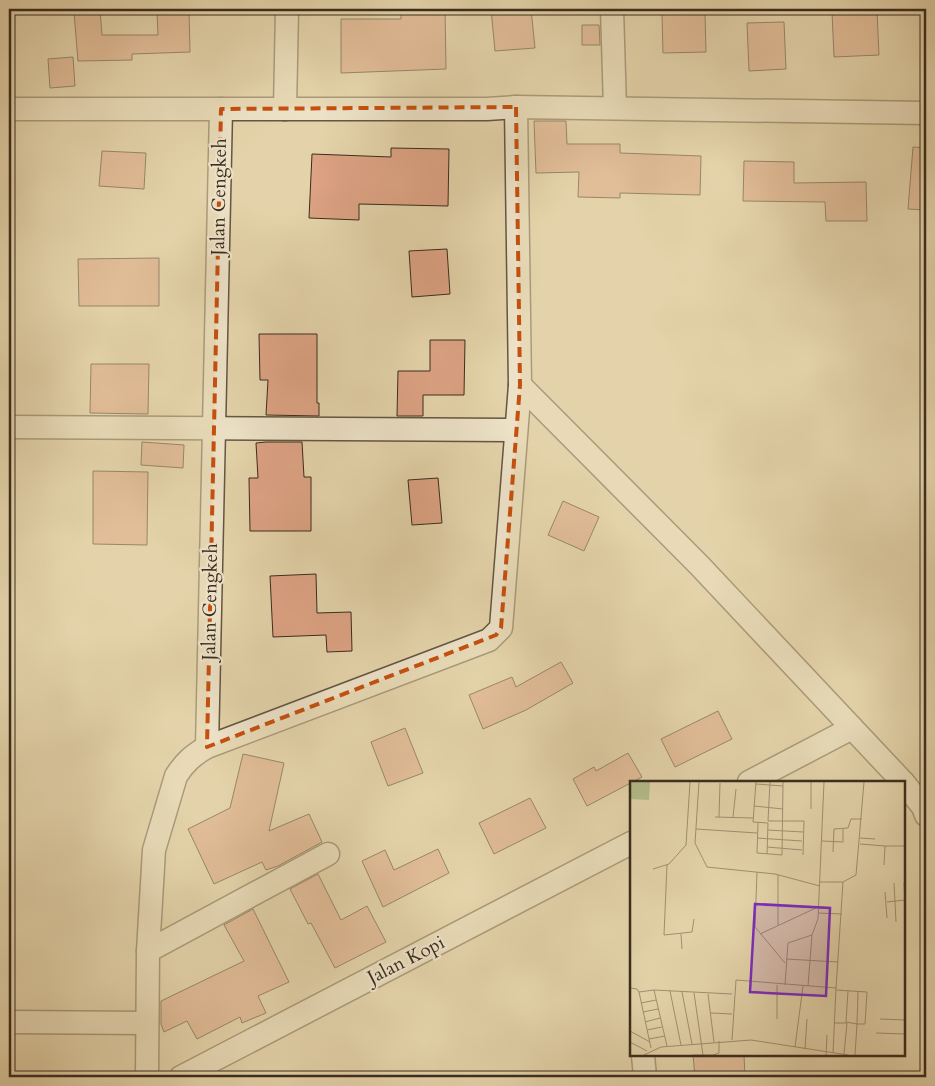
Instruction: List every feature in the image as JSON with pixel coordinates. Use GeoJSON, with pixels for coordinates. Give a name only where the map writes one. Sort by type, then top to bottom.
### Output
{"type":"FeatureCollection","features":[{"type":"Feature","properties":{"kind":"street"},"geometry":{"type":"LineString","coordinates":[[285,109],[288,9]]}},
{"type":"Feature","properties":{"kind":"street"},"geometry":{"type":"LineString","coordinates":[[612,9],[615,108]]}},
{"type":"Feature","properties":{"kind":"street"},"geometry":{"type":"LineString","coordinates":[[147,1077],[148,950],[154,850],[176,776],[187,760],[207,747],[489,640],[501,628],[520,385],[516,107]]}},
{"type":"Feature","properties":{"kind":"street"},"geometry":{"type":"LineString","coordinates":[[9,109],[487,109],[516,107],[926,113]]}},
{"type":"Feature","properties":{"kind":"street","name":"Jalan Cengkeh"},"geometry":{"type":"LineString","coordinates":[[207,747],[221,109]]}},
{"type":"Feature","properties":{"kind":"street"},"geometry":{"type":"LineString","coordinates":[[520,385],[699,565],[901,781]]}},
{"type":"Feature","properties":{"kind":"street"},"geometry":{"type":"LineString","coordinates":[[9,427],[516,430]]}},
{"type":"Feature","properties":{"kind":"street"},"geometry":{"type":"LineString","coordinates":[[751,781],[852,728]]}},
{"type":"Feature","properties":{"kind":"street"},"geometry":{"type":"LineString","coordinates":[[905,785],[923,807],[926,815]]}},
{"type":"Feature","properties":{"kind":"street","name":"Jalan Kopi"},"geometry":{"type":"LineString","coordinates":[[181,1077],[630,844]]}},
{"type":"Feature","properties":{"kind":"street"},"geometry":{"type":"LineString","coordinates":[[148,950],[328,854]]}},
{"type":"Feature","properties":{"kind":"street"},"geometry":{"type":"LineString","coordinates":[[9,1022],[147,1023]]}},
{"type":"Feature","properties":{"kind":"street"},"geometry":{"type":"LineString","coordinates":[[644,1056],[645,1077]]}},
{"type":"Feature","properties":{"kind":"highlighted area"},"geometry":{"type":"Polygon","coordinates":[[[516,107],[520,385],[501,628],[496,635],[207,747],[221,109],[516,107]]]}},
{"type":"Feature","properties":{"kind":"building"},"geometry":{"type":"Polygon","coordinates":[[[401,9],[445,9],[446,69],[341,73],[341,19],[401,19],[401,9]]]}},
{"type":"Feature","properties":{"kind":"building"},"geometry":{"type":"Polygon","coordinates":[[[491,9],[531,9],[535,48],[495,51],[491,9]]]}},
{"type":"Feature","properties":{"kind":"building"},"geometry":{"type":"Polygon","coordinates":[[[100,10],[102,35],[158,35],[157,12],[189,11],[190,52],[132,54],[132,60],[78,61],[74,12],[100,10]]]}},
{"type":"Feature","properties":{"kind":"building"},"geometry":{"type":"Polygon","coordinates":[[[877,11],[879,55],[834,57],[832,12],[877,11]]]}},
{"type":"Feature","properties":{"kind":"building"},"geometry":{"type":"Polygon","coordinates":[[[705,13],[706,52],[663,53],[662,14],[705,13]]]}},
{"type":"Feature","properties":{"kind":"building"},"geometry":{"type":"Polygon","coordinates":[[[784,22],[786,69],[749,71],[747,23],[784,22]]]}},
{"type":"Feature","properties":{"kind":"building"},"geometry":{"type":"Polygon","coordinates":[[[582,25],[599,25],[600,45],[582,45],[582,25]]]}},
{"type":"Feature","properties":{"kind":"building"},"geometry":{"type":"Polygon","coordinates":[[[73,57],[75,86],[50,88],[48,59],[73,57]]]}},
{"type":"Feature","properties":{"kind":"building"},"geometry":{"type":"Polygon","coordinates":[[[534,121],[566,121],[567,144],[620,144],[620,153],[701,156],[700,195],[620,193],[620,198],[578,197],[579,172],[536,173],[534,121]]]}},
{"type":"Feature","properties":{"kind":"building"},"geometry":{"type":"Polygon","coordinates":[[[913,147],[926,148],[926,210],[908,209],[913,147]]]}},
{"type":"Feature","properties":{"kind":"building"},"geometry":{"type":"Polygon","coordinates":[[[391,148],[449,149],[448,206],[359,204],[359,220],[309,218],[312,154],[391,157],[391,148]]]}},
{"type":"Feature","properties":{"kind":"building"},"geometry":{"type":"Polygon","coordinates":[[[102,151],[146,153],[144,189],[99,186],[102,151]]]}},
{"type":"Feature","properties":{"kind":"building"},"geometry":{"type":"Polygon","coordinates":[[[744,161],[794,162],[794,183],[866,182],[867,221],[826,221],[825,202],[743,201],[744,161]]]}},
{"type":"Feature","properties":{"kind":"building"},"geometry":{"type":"Polygon","coordinates":[[[447,249],[450,294],[412,297],[409,251],[447,249]]]}},
{"type":"Feature","properties":{"kind":"building"},"geometry":{"type":"Polygon","coordinates":[[[159,258],[159,306],[79,306],[78,259],[159,258]]]}},
{"type":"Feature","properties":{"kind":"building"},"geometry":{"type":"Polygon","coordinates":[[[259,334],[317,334],[317,403],[319,403],[319,416],[266,415],[268,380],[260,380],[259,334]]]}},
{"type":"Feature","properties":{"kind":"building"},"geometry":{"type":"Polygon","coordinates":[[[430,340],[465,340],[464,395],[423,395],[423,416],[397,416],[398,371],[430,371],[430,340]]]}},
{"type":"Feature","properties":{"kind":"building"},"geometry":{"type":"Polygon","coordinates":[[[91,364],[149,364],[148,414],[90,413],[91,364]]]}},
{"type":"Feature","properties":{"kind":"building"},"geometry":{"type":"Polygon","coordinates":[[[142,442],[184,445],[183,468],[141,465],[142,442]]]}},
{"type":"Feature","properties":{"kind":"building"},"geometry":{"type":"Polygon","coordinates":[[[302,442],[304,477],[311,477],[311,531],[250,531],[249,478],[258,478],[256,443],[302,442]]]}},
{"type":"Feature","properties":{"kind":"building"},"geometry":{"type":"Polygon","coordinates":[[[93,471],[148,472],[147,545],[93,544],[93,471]]]}},
{"type":"Feature","properties":{"kind":"building"},"geometry":{"type":"Polygon","coordinates":[[[438,478],[442,523],[412,525],[408,480],[438,478]]]}},
{"type":"Feature","properties":{"kind":"building"},"geometry":{"type":"Polygon","coordinates":[[[563,501],[599,517],[584,551],[548,535],[563,501]]]}},
{"type":"Feature","properties":{"kind":"building"},"geometry":{"type":"Polygon","coordinates":[[[316,574],[317,613],[351,612],[352,651],[327,652],[326,635],[273,637],[270,576],[316,574]]]}},
{"type":"Feature","properties":{"kind":"building"},"geometry":{"type":"Polygon","coordinates":[[[561,662],[573,683],[526,710],[483,729],[469,695],[512,677],[516,687],[561,662]]]}},
{"type":"Feature","properties":{"kind":"building"},"geometry":{"type":"Polygon","coordinates":[[[718,711],[732,739],[675,767],[661,739],[718,711]]]}},
{"type":"Feature","properties":{"kind":"building"},"geometry":{"type":"Polygon","coordinates":[[[405,728],[423,773],[388,786],[371,742],[405,728]]]}},
{"type":"Feature","properties":{"kind":"building"},"geometry":{"type":"Polygon","coordinates":[[[628,753],[642,777],[630,781],[630,783],[587,806],[573,779],[594,767],[596,771],[628,753]]]}},
{"type":"Feature","properties":{"kind":"building"},"geometry":{"type":"Polygon","coordinates":[[[243,754],[284,763],[269,831],[309,814],[322,842],[278,866],[266,870],[262,862],[214,884],[188,829],[230,808],[243,754]]]}},
{"type":"Feature","properties":{"kind":"building"},"geometry":{"type":"Polygon","coordinates":[[[530,798],[546,828],[494,854],[479,823],[530,798]]]}},
{"type":"Feature","properties":{"kind":"building"},"geometry":{"type":"Polygon","coordinates":[[[438,849],[449,873],[383,907],[362,861],[385,850],[394,870],[438,849]]]}},
{"type":"Feature","properties":{"kind":"building"},"geometry":{"type":"Polygon","coordinates":[[[318,874],[341,920],[367,906],[386,942],[335,968],[311,923],[308,924],[290,889],[318,874]]]}},
{"type":"Feature","properties":{"kind":"building"},"geometry":{"type":"Polygon","coordinates":[[[253,909],[289,982],[258,996],[266,1013],[242,1023],[240,1017],[197,1039],[187,1021],[164,1032],[161,1024],[161,1001],[244,961],[224,925],[253,909]]]}},
{"type":"Feature","properties":{"kind":"building"},"geometry":{"type":"Polygon","coordinates":[[[693,1056],[744,1056],[745,1077],[695,1077],[693,1056]]]}}]}
